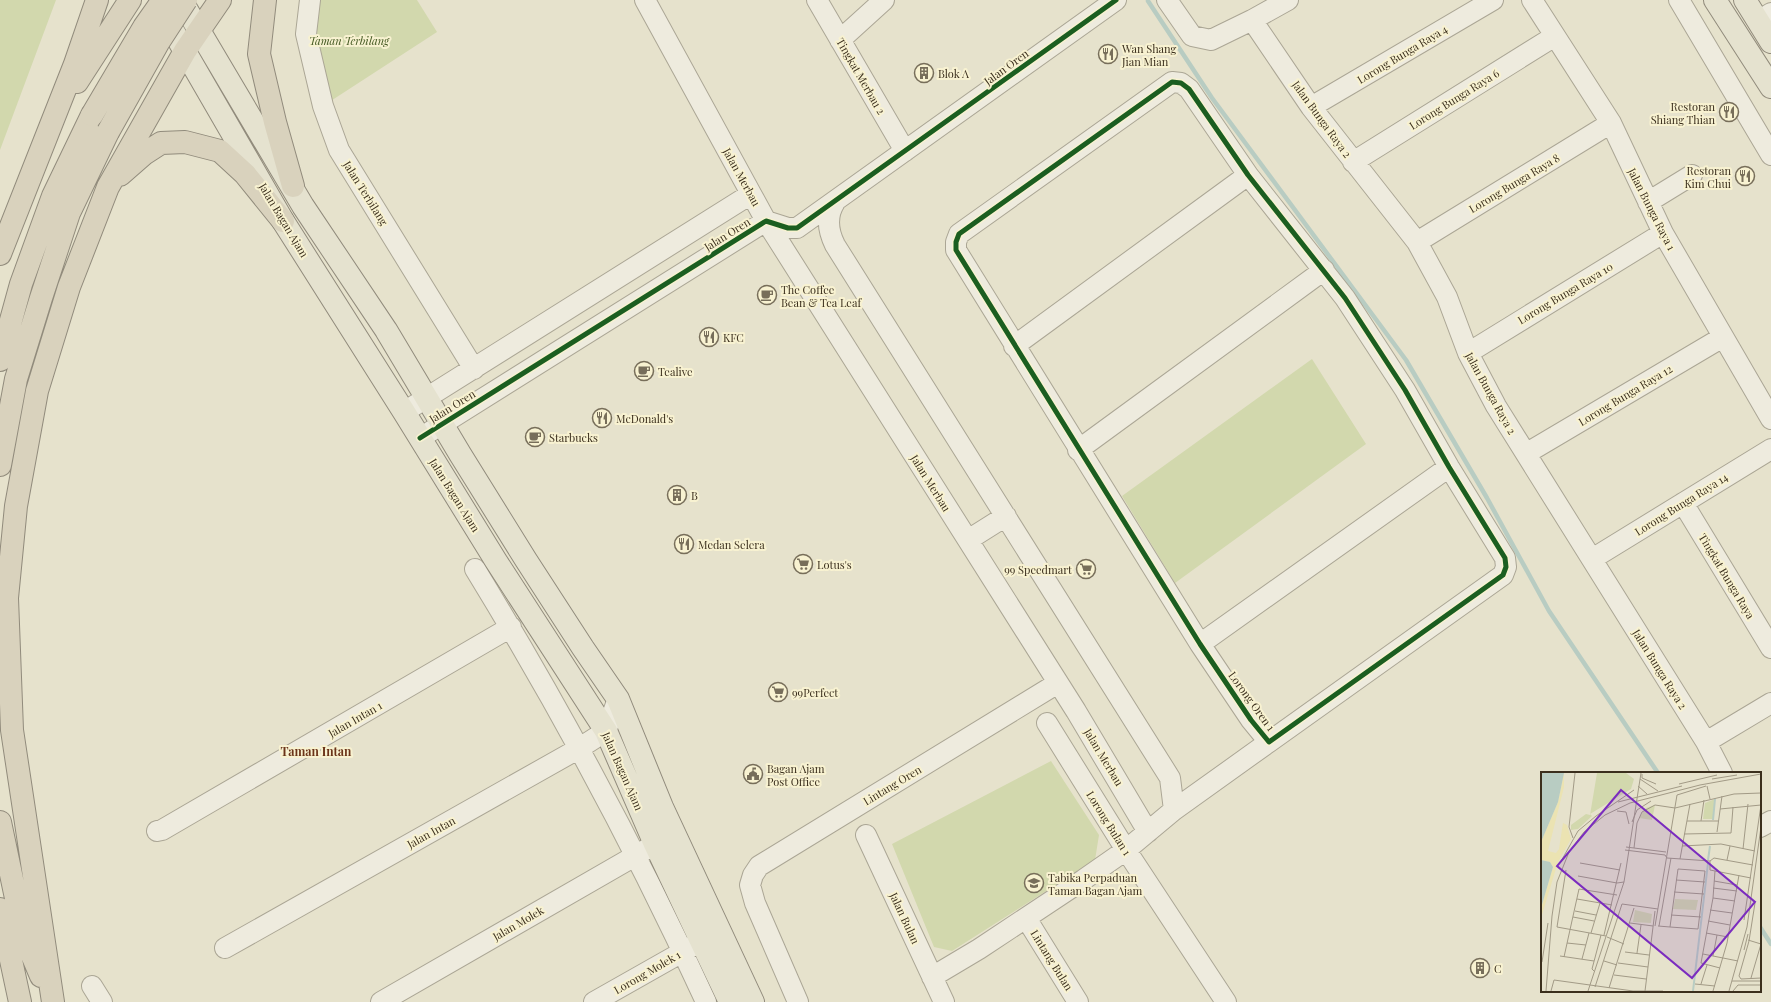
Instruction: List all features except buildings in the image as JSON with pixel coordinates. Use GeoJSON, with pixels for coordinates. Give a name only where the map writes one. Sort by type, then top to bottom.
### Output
{"type":"FeatureCollection","features":[{"type":"Feature","properties":{"kind":"highway"},"geometry":{"type":"LineString","coordinates":[[0,254],[53,120],[97,0]]}},
{"type":"Feature","properties":{"kind":"highway"},"geometry":{"type":"LineString","coordinates":[[53,120],[130,0]]}},
{"type":"Feature","properties":{"kind":"highway"},"geometry":{"type":"LineString","coordinates":[[0,360],[21,284],[51,203],[92,116],[144,27],[163,0]]}},
{"type":"Feature","properties":{"kind":"highway"},"geometry":{"type":"LineString","coordinates":[[0,465],[16,379],[69,213],[108,132],[158,43],[186,0]]}},
{"type":"Feature","properties":{"kind":"highway"},"geometry":{"type":"LineString","coordinates":[[52,1002],[12,730],[7,598],[16,506],[37,391],[69,287],[108,187],[184,51],[220,0]]}},
{"type":"Feature","properties":{"kind":"highway"},"geometry":{"type":"LineString","coordinates":[[265,0],[259,54],[275,122],[293,186]]}},
{"type":"Feature","properties":{"kind":"highway"},"geometry":{"type":"LineString","coordinates":[[87,67],[103,50],[113,44],[125,43],[137,46],[147,52],[154,62],[158,73],[151,109]]}},
{"type":"Feature","properties":{"kind":"highway"},"geometry":{"type":"LineString","coordinates":[[108,187],[144,154],[161,143],[185,142],[220,151],[245,174],[283,221]]}},
{"type":"Feature","properties":{"kind":"highway"},"geometry":{"type":"LineString","coordinates":[[0,822],[24,936],[52,1002]]}},
{"type":"Feature","properties":{"kind":"highway"},"geometry":{"type":"LineString","coordinates":[[0,909],[19,1002]]}},
{"type":"Feature","properties":{"kind":"highway"},"geometry":{"type":"LineString","coordinates":[[0,959],[19,1002]]}},
{"type":"Feature","properties":{"kind":"main road","name":"Jalan Bagan Ajam"},"geometry":{"type":"LineString","coordinates":[[155,0],[283,221],[496,561],[606,731],[655,844],[692,946],[730,1002]]}},
{"type":"Feature","properties":{"kind":"main road","name":"Jalan Bagan Ajam"},"geometry":{"type":"LineString","coordinates":[[181,0],[293,186],[303,206],[386,330],[460,454],[534,572],[618,699],[662,807],[753,1002]]}},
{"type":"Feature","properties":{"kind":"main road"},"geometry":{"type":"LineString","coordinates":[[1715,0],[1771,87]]}},
{"type":"Feature","properties":{"kind":"main road"},"geometry":{"type":"LineString","coordinates":[[1745,0],[1765,17],[1771,40]]}},
{"type":"Feature","properties":{"kind":"street","name":"Jalan Terbilang"},"geometry":{"type":"LineString","coordinates":[[310,0],[306,34],[323,106],[339,150],[474,368]]}},
{"type":"Feature","properties":{"kind":"street","name":"Jalan Merbau"},"geometry":{"type":"LineString","coordinates":[[645,0],[766,221],[1058,683],[1148,832]]}},
{"type":"Feature","properties":{"kind":"street","name":"Tingkat Merbau 2"},"geometry":{"type":"LineString","coordinates":[[817,0],[905,152]]}},
{"type":"Feature","properties":{"kind":"street"},"geometry":{"type":"LineString","coordinates":[[840,40],[884,0]]}},
{"type":"Feature","properties":{"kind":"street","name":"Jalan Oren"},"geometry":{"type":"LineString","coordinates":[[420,438],[766,221],[788,228],[796,228],[835,202],[1116,0]]}},
{"type":"Feature","properties":{"kind":"street"},"geometry":{"type":"LineString","coordinates":[[1167,0],[1192,36],[1211,40],[1288,0]]}},
{"type":"Feature","properties":{"kind":"street","name":"Lorong Bunga Raya 4"},"geometry":{"type":"LineString","coordinates":[[1311,107],[1493,0]]}},
{"type":"Feature","properties":{"kind":"street","name":"Jalan Bunga Raya 1"},"geometry":{"type":"LineString","coordinates":[[1532,0],[1611,124],[1663,233],[1771,419]]}},
{"type":"Feature","properties":{"kind":"street"},"geometry":{"type":"LineString","coordinates":[[1679,0],[1771,155]]}},
{"type":"Feature","properties":{"kind":"street","name":"Jalan Bunga Raya 2"},"geometry":{"type":"LineString","coordinates":[[1252,20],[1311,107],[1417,242],[1447,297],[1468,353],[1496,406],[1527,453],[1706,742],[1721,772]]}},
{"type":"Feature","properties":{"kind":"street","name":"Lorong Bunga Raya 6"},"geometry":{"type":"LineString","coordinates":[[1353,162],[1555,36]]}},
{"type":"Feature","properties":{"kind":"street","name":"Lorong Oren 1"},"geometry":{"type":"LineString","coordinates":[[1248,175],[1189,89],[1181,83],[1172,82],[959,234],[956,242],[956,250],[1078,450],[1200,644],[1251,720],[1270,742],[1503,575],[1506,567],[1505,558],[1449,467]]}},
{"type":"Feature","properties":{"kind":"street","name":"Lorong Bunga Raya 8"},"geometry":{"type":"LineString","coordinates":[[1417,242],[1611,124]]}},
{"type":"Feature","properties":{"kind":"street"},"geometry":{"type":"LineString","coordinates":[[1014,346],[1248,175],[1345,298],[1405,390],[1449,467],[1200,644]]}},
{"type":"Feature","properties":{"kind":"street"},"geometry":{"type":"LineString","coordinates":[[1648,202],[1692,175]]}},
{"type":"Feature","properties":{"kind":"street","name":"Jalan Oren"},"geometry":{"type":"LineString","coordinates":[[404,412],[751,194]]}},
{"type":"Feature","properties":{"kind":"street"},"geometry":{"type":"LineString","coordinates":[[835,202],[830,210],[829,226],[835,245],[1170,778],[1174,810]]}},
{"type":"Feature","properties":{"kind":"street","name":"Lorong Bunga Raya 10"},"geometry":{"type":"LineString","coordinates":[[1468,353],[1663,233]]}},
{"type":"Feature","properties":{"kind":"street"},"geometry":{"type":"LineString","coordinates":[[653,256],[669,282]]}},
{"type":"Feature","properties":{"kind":"street"},"geometry":{"type":"LineString","coordinates":[[1078,450],[1324,270]]}},
{"type":"Feature","properties":{"kind":"street","name":"Lorong Bunga Raya 12"},"geometry":{"type":"LineString","coordinates":[[1527,453],[1723,337]]}},
{"type":"Feature","properties":{"kind":"street","name":"Lorong Bunga Raya 14"},"geometry":{"type":"LineString","coordinates":[[1592,560],[1771,449]]}},
{"type":"Feature","properties":{"kind":"street","name":"Tingkat Bunga Raya"},"geometry":{"type":"LineString","coordinates":[[1683,503],[1771,648]]}},
{"type":"Feature","properties":{"kind":"street"},"geometry":{"type":"LineString","coordinates":[[968,540],[1006,516]]}},
{"type":"Feature","properties":{"kind":"street"},"geometry":{"type":"LineString","coordinates":[[475,569],[511,627],[635,856],[692,946],[706,1002]]}},
{"type":"Feature","properties":{"kind":"street","name":"Jalan Intan 1"},"geometry":{"type":"LineString","coordinates":[[157,831],[162,830],[511,627]]}},
{"type":"Feature","properties":{"kind":"street","name":"Lintang Oren"},"geometry":{"type":"LineString","coordinates":[[798,1002],[755,903],[750,885],[753,875],[759,866],[1058,683]]}},
{"type":"Feature","properties":{"kind":"street"},"geometry":{"type":"LineString","coordinates":[[606,731],[618,699]]}},
{"type":"Feature","properties":{"kind":"street"},"geometry":{"type":"LineString","coordinates":[[1706,742],[1771,703]]}},
{"type":"Feature","properties":{"kind":"street","name":"Lorong Bulan 1"},"geometry":{"type":"LineString","coordinates":[[1047,723],[1126,850],[1226,1002]]}},
{"type":"Feature","properties":{"kind":"street","name":"Jalan Intan"},"geometry":{"type":"LineString","coordinates":[[225,948],[578,749],[606,731]]}},
{"type":"Feature","properties":{"kind":"street"},"geometry":{"type":"LineString","coordinates":[[932,977],[1026,918],[1126,850],[1174,810],[1270,742]]}},
{"type":"Feature","properties":{"kind":"street"},"geometry":{"type":"LineString","coordinates":[[1761,826],[1771,821]]}},
{"type":"Feature","properties":{"kind":"street","name":"Jalan Bulan"},"geometry":{"type":"LineString","coordinates":[[866,835],[944,1002]]}},
{"type":"Feature","properties":{"kind":"street","name":"Jalan Molek"},"geometry":{"type":"LineString","coordinates":[[381,1002],[655,844]]}},
{"type":"Feature","properties":{"kind":"street","name":"Lintang Bulan"},"geometry":{"type":"LineString","coordinates":[[1026,918],[1078,1002]]}},
{"type":"Feature","properties":{"kind":"street","name":"Lorong Molek 1"},"geometry":{"type":"LineString","coordinates":[[594,1002],[692,946]]}},
{"type":"Feature","properties":{"kind":"green space"},"geometry":{"type":"Polygon","coordinates":[[[0,0],[56,0],[0,150],[0,0]]]}},
{"type":"Feature","properties":{"kind":"green space","name":"Taman Terbilang"},"geometry":{"type":"Polygon","coordinates":[[[310,0],[417,0],[437,32],[323,106],[310,0]]]}},
{"type":"Feature","properties":{"kind":"green space"},"geometry":{"type":"Polygon","coordinates":[[[1312,359],[1366,444],[1175,583],[1122,496],[1312,359]]]}},
{"type":"Feature","properties":{"kind":"green space"},"geometry":{"type":"Polygon","coordinates":[[[1051,761],[1099,835],[1095,860],[952,951],[934,947],[892,844],[1051,761]]]}},
{"type":"Feature","properties":{"kind":"waterway"},"geometry":{"type":"LineString","coordinates":[[1148,1],[1212,98],[1406,360],[1487,498],[1549,611],[1657,772]]}},
{"type":"Feature","properties":{"kind":"waterway"},"geometry":{"type":"LineString","coordinates":[[1761,929],[1771,944]]}},
{"type":"Feature","properties":{"kind":"cycle path"},"geometry":{"type":"LineString","coordinates":[[420,438],[766,221],[788,228],[797,228],[1116,0]]}},
{"type":"Feature","properties":{"kind":"cycle path"},"geometry":{"type":"LineString","coordinates":[[1172,82],[1181,83],[1189,89],[1248,175],[1345,298],[1405,390],[1449,467],[1505,558],[1506,567],[1503,575],[1269,742],[1251,720],[1200,644],[956,250],[956,242],[959,234],[1172,82]]}},
{"type":"Feature","properties":{"kind":"place","name":"Wan Shang Jian Mian"},"geometry":{"type":"Point","coordinates":[1108,54]}},
{"type":"Feature","properties":{"kind":"place","name":"Blok A"},"geometry":{"type":"Point","coordinates":[924,73]}},
{"type":"Feature","properties":{"kind":"place","name":"Restoran Shiang Thian"},"geometry":{"type":"Point","coordinates":[1729,112]}},
{"type":"Feature","properties":{"kind":"place","name":"Restoran Kim Chui"},"geometry":{"type":"Point","coordinates":[1745,176]}},
{"type":"Feature","properties":{"kind":"place","name":"The Coffee Bean & Tea Leaf"},"geometry":{"type":"Point","coordinates":[767,295]}},
{"type":"Feature","properties":{"kind":"place","name":"KFC"},"geometry":{"type":"Point","coordinates":[709,337]}},
{"type":"Feature","properties":{"kind":"place","name":"Tealive"},"geometry":{"type":"Point","coordinates":[644,371]}},
{"type":"Feature","properties":{"kind":"place","name":"McDonald's"},"geometry":{"type":"Point","coordinates":[602,418]}},
{"type":"Feature","properties":{"kind":"place","name":"Starbucks"},"geometry":{"type":"Point","coordinates":[535,437]}},
{"type":"Feature","properties":{"kind":"place","name":"B"},"geometry":{"type":"Point","coordinates":[677,495]}},
{"type":"Feature","properties":{"kind":"place","name":"Medan Selera"},"geometry":{"type":"Point","coordinates":[684,544]}},
{"type":"Feature","properties":{"kind":"place","name":"Lotus's"},"geometry":{"type":"Point","coordinates":[803,564]}},
{"type":"Feature","properties":{"kind":"place","name":"99 Speedmart"},"geometry":{"type":"Point","coordinates":[1086,569]}},
{"type":"Feature","properties":{"kind":"place","name":"99Perfect"},"geometry":{"type":"Point","coordinates":[778,692]}},
{"type":"Feature","properties":{"kind":"place","name":"Bagan Ajam Post Office"},"geometry":{"type":"Point","coordinates":[753,774]}},
{"type":"Feature","properties":{"kind":"place","name":"Tabika Perpaduan Taman Bagan Ajam"},"geometry":{"type":"Point","coordinates":[1034,883]}},
{"type":"Feature","properties":{"kind":"place","name":"C"},"geometry":{"type":"Point","coordinates":[1480,968]}},
{"type":"Feature","properties":{"kind":"district","name":"Taman Intan"},"geometry":{"type":"Point","coordinates":[316,751]}}]}
